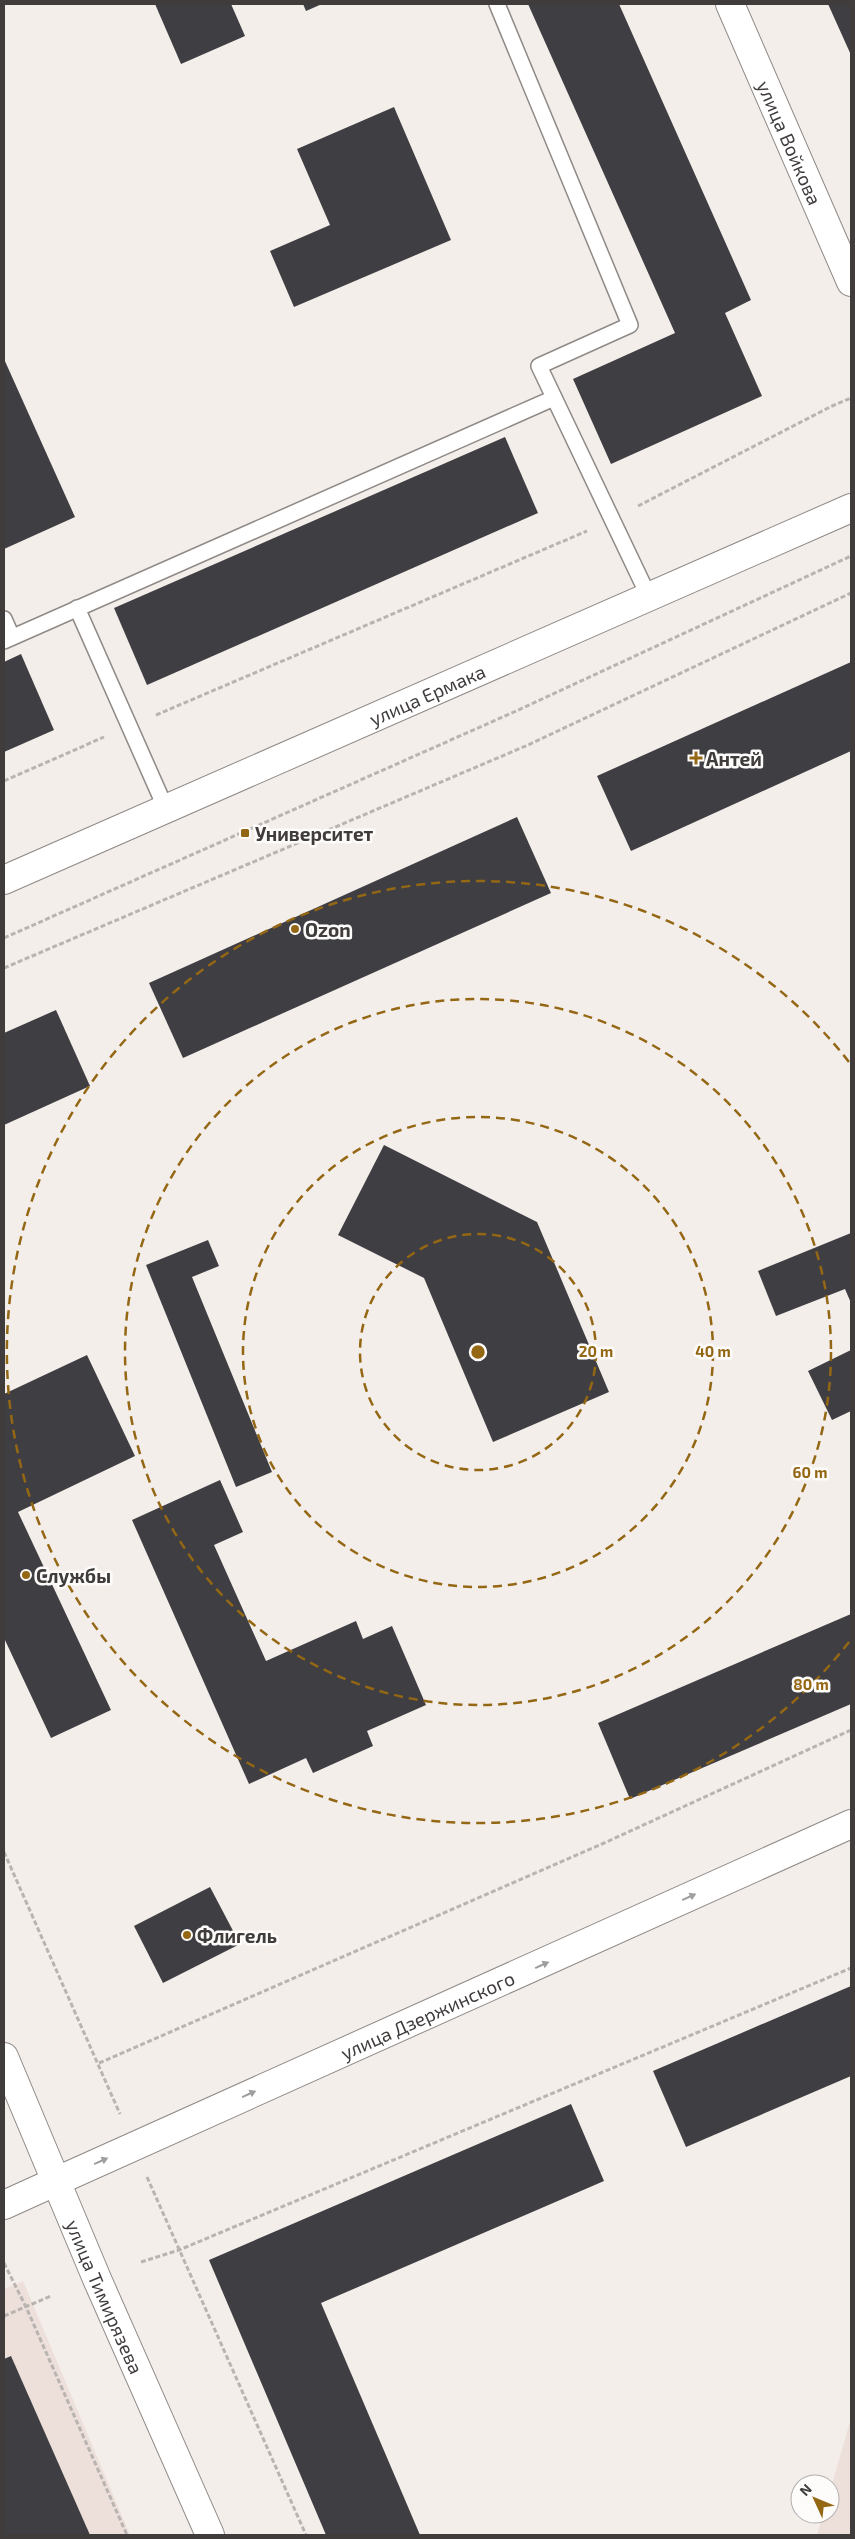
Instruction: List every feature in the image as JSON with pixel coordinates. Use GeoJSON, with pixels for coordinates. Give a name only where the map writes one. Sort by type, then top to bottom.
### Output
{"type":"FeatureCollection","features":[{"type":"Feature","properties":{"kind":"main road","name":"улица Войкова"},"geometry":{"type":"LineString","coordinates":[[730,4],[851,282]]}},
{"type":"Feature","properties":{"kind":"main road","name":"улица Ермака"},"geometry":{"type":"LineString","coordinates":[[4,880],[851,508]]}},
{"type":"Feature","properties":{"kind":"main road","name":"улица Дзержинского"},"geometry":{"type":"LineString","coordinates":[[4,2204],[851,1824]]}},
{"type":"Feature","properties":{"kind":"main road","name":"улица Тимирязева"},"geometry":{"type":"LineString","coordinates":[[4,2057],[97,2279],[210,2535]]}},
{"type":"Feature","properties":{"kind":"lane"},"geometry":{"type":"LineString","coordinates":[[497,4],[630,325],[539,366],[649,597]]}},
{"type":"Feature","properties":{"kind":"lane"},"geometry":{"type":"LineString","coordinates":[[4,619],[8,639],[554,398]]}},
{"type":"Feature","properties":{"kind":"lane"},"geometry":{"type":"LineString","coordinates":[[77,608],[166,809]]}},
{"type":"Feature","properties":{"kind":"path"},"geometry":{"type":"LineString","coordinates":[[4,781],[612,520],[832,406],[851,398]]}},
{"type":"Feature","properties":{"kind":"path"},"geometry":{"type":"LineString","coordinates":[[4,938],[514,712],[851,556]]}},
{"type":"Feature","properties":{"kind":"path"},"geometry":{"type":"LineString","coordinates":[[4,968],[528,745],[851,593]]}},
{"type":"Feature","properties":{"kind":"path"},"geometry":{"type":"LineString","coordinates":[[99,2062],[602,1844],[851,1730]]}},
{"type":"Feature","properties":{"kind":"path"},"geometry":{"type":"LineString","coordinates":[[4,1852],[99,2062],[179,2250],[306,2535]]}},
{"type":"Feature","properties":{"kind":"path"},"geometry":{"type":"LineString","coordinates":[[141,2262],[179,2250],[851,1968]]}},
{"type":"Feature","properties":{"kind":"path"},"geometry":{"type":"LineString","coordinates":[[4,2263],[26,2307],[127,2535]]}},
{"type":"Feature","properties":{"kind":"path"},"geometry":{"type":"LineString","coordinates":[[4,2316],[51,2296]]}},
{"type":"Feature","properties":{"kind":"shaded area"},"geometry":{"type":"Polygon","coordinates":[[[23,2281],[130,2535],[4,2535],[4,2289],[23,2281]]]}},
{"type":"Feature","properties":{"kind":"shaded area"},"geometry":{"type":"Polygon","coordinates":[[[851,2418],[851,2535],[817,2535],[820,2524],[840,2524],[840,2474],[835,2474],[851,2418]]]}},
{"type":"Feature","properties":{"kind":"building"},"geometry":{"type":"Polygon","coordinates":[[[155,4],[231,4],[245,36],[181,64],[155,4]]]}},
{"type":"Feature","properties":{"kind":"building"},"geometry":{"type":"Polygon","coordinates":[[[303,4],[322,4],[306,11],[303,4]]]}},
{"type":"Feature","properties":{"kind":"building"},"geometry":{"type":"Polygon","coordinates":[[[528,4],[619,4],[751,300],[725,313],[762,396],[611,464],[573,379],[675,333],[528,4]]]}},
{"type":"Feature","properties":{"kind":"building"},"geometry":{"type":"Polygon","coordinates":[[[828,4],[851,4],[851,55],[828,4]]]}},
{"type":"Feature","properties":{"kind":"building"},"geometry":{"type":"Polygon","coordinates":[[[394,107],[451,240],[294,307],[270,251],[330,225],[297,149],[394,107]]]}},
{"type":"Feature","properties":{"kind":"building"},"geometry":{"type":"Polygon","coordinates":[[[4,359],[75,517],[4,549],[4,359]]]}},
{"type":"Feature","properties":{"kind":"building"},"geometry":{"type":"Polygon","coordinates":[[[505,437],[538,513],[147,685],[114,608],[505,437]]]}},
{"type":"Feature","properties":{"kind":"building"},"geometry":{"type":"Polygon","coordinates":[[[21,654],[54,730],[4,752],[4,662],[21,654]]]}},
{"type":"Feature","properties":{"kind":"building"},"geometry":{"type":"Polygon","coordinates":[[[851,662],[851,751],[631,851],[597,776],[851,662]]]}},
{"type":"Feature","properties":{"kind":"building"},"geometry":{"type":"Polygon","coordinates":[[[517,817],[551,893],[183,1058],[149,983],[517,817]]]}},
{"type":"Feature","properties":{"kind":"building"},"geometry":{"type":"Polygon","coordinates":[[[56,1010],[90,1086],[4,1125],[4,1033],[56,1010]]]}},
{"type":"Feature","properties":{"kind":"building"},"geometry":{"type":"Polygon","coordinates":[[[384,1145],[537,1222],[609,1392],[493,1442],[424,1278],[338,1235],[384,1145]]]}},
{"type":"Feature","properties":{"kind":"building"},"geometry":{"type":"Polygon","coordinates":[[[851,1233],[851,1303],[845,1289],[776,1316],[758,1271],[851,1233]]]}},
{"type":"Feature","properties":{"kind":"building"},"geometry":{"type":"Polygon","coordinates":[[[208,1240],[219,1266],[192,1277],[272,1472],[236,1487],[146,1265],[208,1240]]]}},
{"type":"Feature","properties":{"kind":"building"},"geometry":{"type":"Polygon","coordinates":[[[851,1350],[851,1411],[832,1420],[808,1371],[851,1350]]]}},
{"type":"Feature","properties":{"kind":"building","name":"Службы"},"geometry":{"type":"Polygon","coordinates":[[[87,1355],[135,1456],[18,1512],[111,1710],[51,1738],[4,1638],[4,1394],[87,1355]]]}},
{"type":"Feature","properties":{"kind":"building"},"geometry":{"type":"Polygon","coordinates":[[[220,1480],[243,1532],[214,1545],[266,1661],[356,1621],[363,1639],[392,1626],[426,1705],[367,1731],[373,1746],[313,1773],[306,1758],[249,1784],[132,1520],[220,1480]]]}},
{"type":"Feature","properties":{"kind":"building"},"geometry":{"type":"Polygon","coordinates":[[[851,1614],[851,1704],[630,1799],[598,1723],[851,1614]]]}},
{"type":"Feature","properties":{"kind":"building","name":"Флигель"},"geometry":{"type":"Polygon","coordinates":[[[210,1887],[240,1944],[163,1983],[134,1926],[210,1887]]]}},
{"type":"Feature","properties":{"kind":"building"},"geometry":{"type":"Polygon","coordinates":[[[851,1986],[851,2076],[686,2147],[653,2071],[851,1986]]]}},
{"type":"Feature","properties":{"kind":"building"},"geometry":{"type":"Polygon","coordinates":[[[571,2104],[604,2181],[321,2303],[420,2535],[326,2535],[209,2260],[571,2104]]]}},
{"type":"Feature","properties":{"kind":"building"},"geometry":{"type":"Polygon","coordinates":[[[11,2356],[90,2535],[4,2535],[4,2359],[11,2356]]]}},
{"type":"Feature","properties":{"kind":"place","name":"Антей"},"geometry":{"type":"Point","coordinates":[696,758]}},
{"type":"Feature","properties":{"kind":"place","name":"Университет"},"geometry":{"type":"Point","coordinates":[245,833]}},
{"type":"Feature","properties":{"kind":"place","name":"Ozon"},"geometry":{"type":"Point","coordinates":[295,929]}},
{"type":"Feature","properties":{"kind":"place","name":"Службы"},"geometry":{"type":"Point","coordinates":[26,1575]}},
{"type":"Feature","properties":{"kind":"place","name":"Флигель"},"geometry":{"type":"Point","coordinates":[187,1935]}}]}
